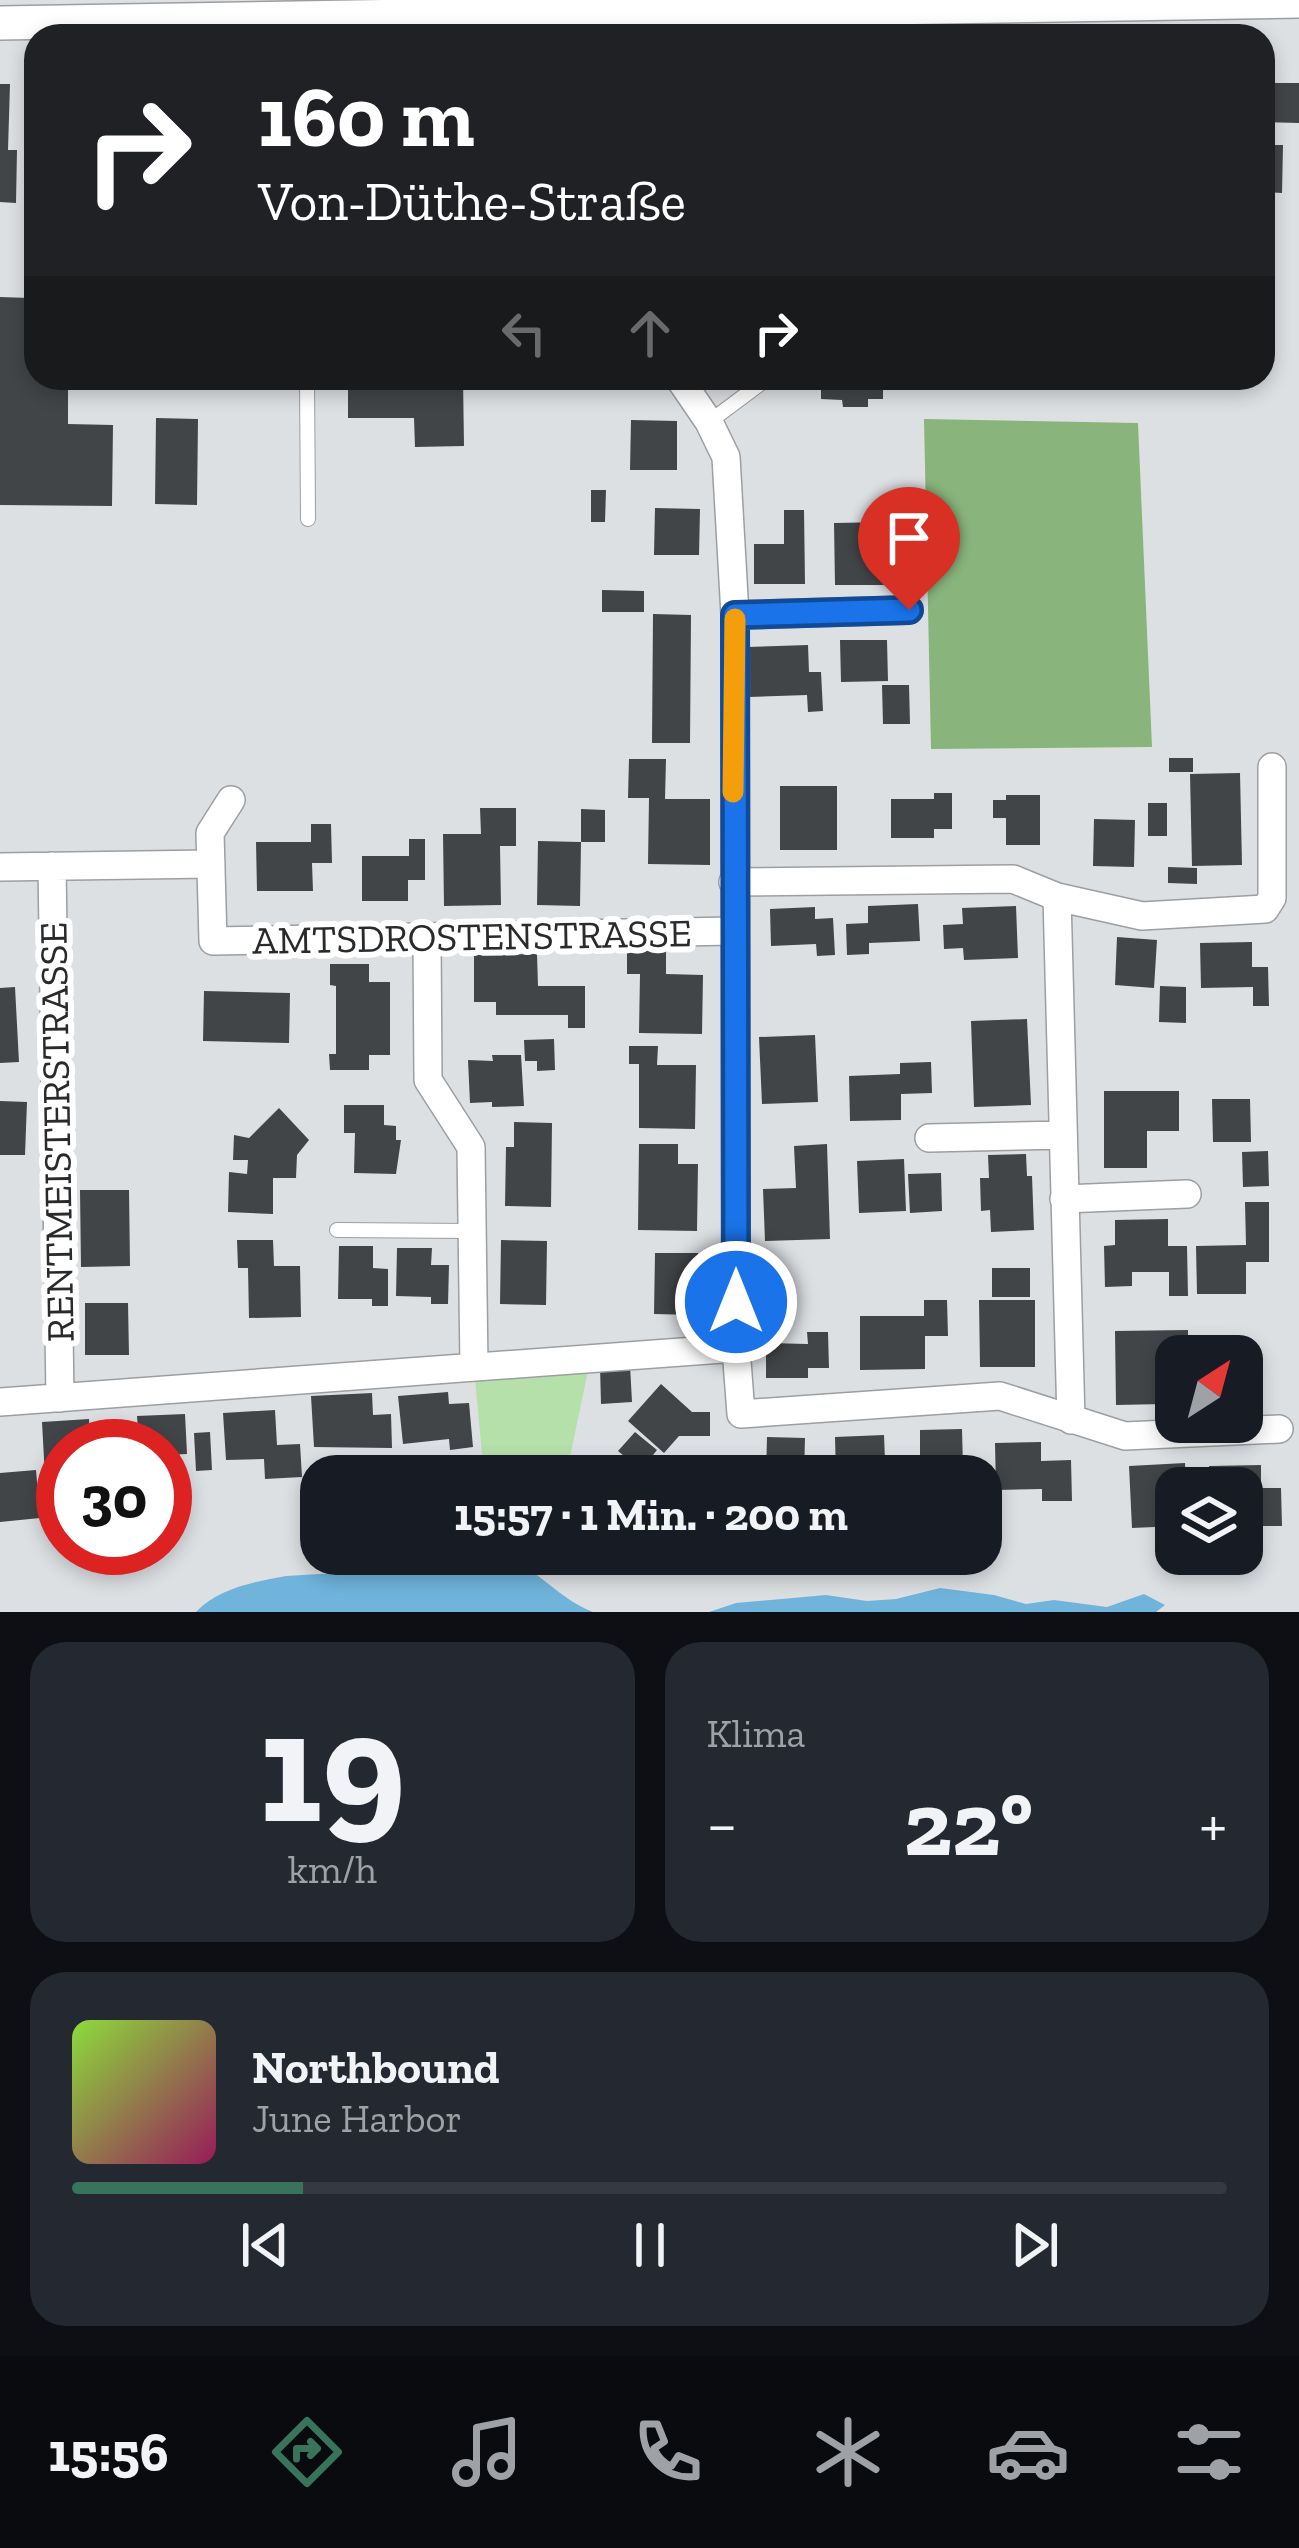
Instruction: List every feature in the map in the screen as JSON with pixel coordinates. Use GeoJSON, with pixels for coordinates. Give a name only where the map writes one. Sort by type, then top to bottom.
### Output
{"type":"FeatureCollection","features":[{"type":"Feature","properties":{"kind":"street"},"geometry":{"type":"LineString","coordinates":[[344,24],[590,6],[643,24],[685,5],[1299,1]]}},
{"type":"Feature","properties":{"kind":"street"},"geometry":{"type":"LineString","coordinates":[[687,390],[727,457],[735,615],[736,1348],[741,1414],[1000,1396],[1125,1436],[1280,1430]]}},
{"type":"Feature","properties":{"kind":"street"},"geometry":{"type":"LineString","coordinates":[[735,615],[909,610]]}},
{"type":"Feature","properties":{"kind":"street"},"geometry":{"type":"LineString","coordinates":[[733,882],[1013,879],[1057,896],[1142,916],[1265,909],[1272,898],[1272,767]]}},
{"type":"Feature","properties":{"kind":"street","name":"AMTSDROSTENSTRASSE"},"geometry":{"type":"LineString","coordinates":[[231,800],[210,833],[213,940],[733,932]]}},
{"type":"Feature","properties":{"kind":"street"},"geometry":{"type":"LineString","coordinates":[[0,867],[211,864]]}},
{"type":"Feature","properties":{"kind":"street","name":"RENTMEISTERSTRASSE"},"geometry":{"type":"LineString","coordinates":[[52,866],[60,1398]]}},
{"type":"Feature","properties":{"kind":"street"},"geometry":{"type":"LineString","coordinates":[[1057,896],[1071,1420]]}},
{"type":"Feature","properties":{"kind":"street"},"geometry":{"type":"LineString","coordinates":[[427,938],[428,1080],[471,1147],[474,1366]]}},
{"type":"Feature","properties":{"kind":"street"},"geometry":{"type":"LineString","coordinates":[[928,1138],[1062,1135]]}},
{"type":"Feature","properties":{"kind":"street"},"geometry":{"type":"LineString","coordinates":[[1064,1199],[1187,1194]]}},
{"type":"Feature","properties":{"kind":"street"},"geometry":{"type":"LineString","coordinates":[[0,1402],[736,1348]]}},
{"type":"Feature","properties":{"kind":"lane"},"geometry":{"type":"LineString","coordinates":[[307,390],[308,519]]}},
{"type":"Feature","properties":{"kind":"lane"},"geometry":{"type":"LineString","coordinates":[[709,422],[752,390]]}},
{"type":"Feature","properties":{"kind":"lane"},"geometry":{"type":"LineString","coordinates":[[337,1230],[470,1231]]}},
{"type":"Feature","properties":{"kind":"green space"},"geometry":{"type":"Polygon","coordinates":[[[924,419],[1138,423],[1152,747],[931,749],[924,419]]]}},
{"type":"Feature","properties":{"kind":"green space"},"geometry":{"type":"Polygon","coordinates":[[[588,1371],[570,1455],[482,1455],[475,1379],[588,1371]]]}},
{"type":"Feature","properties":{"kind":"water"},"geometry":{"type":"Polygon","coordinates":[[[535,1575],[593,1612],[196,1612],[226,1592],[286,1576],[535,1575]]]}},
{"type":"Feature","properties":{"kind":"water"},"geometry":{"type":"Polygon","coordinates":[[[940,1588],[1026,1604],[1054,1600],[1107,1607],[1144,1594],[1165,1605],[1156,1612],[709,1612],[736,1603],[826,1595],[867,1601],[896,1599],[940,1588]]]}},
{"type":"Feature","properties":{"kind":"building"},"geometry":{"type":"Polygon","coordinates":[[[1275,83],[1299,83],[1299,123],[1275,122],[1275,83]]]}},
{"type":"Feature","properties":{"kind":"building"},"geometry":{"type":"Polygon","coordinates":[[[0,84],[10,84],[8,150],[17,150],[16,203],[0,202],[0,84]]]}},
{"type":"Feature","properties":{"kind":"building"},"geometry":{"type":"Polygon","coordinates":[[[1275,145],[1283,145],[1282,193],[1275,193],[1275,145]]]}},
{"type":"Feature","properties":{"kind":"building"},"geometry":{"type":"Polygon","coordinates":[[[0,297],[24,298],[24,390],[68,390],[68,424],[113,425],[112,506],[0,505],[0,297]]]}},
{"type":"Feature","properties":{"kind":"building"},"geometry":{"type":"Polygon","coordinates":[[[348,390],[463,390],[464,446],[415,447],[414,418],[348,418],[348,390]]]}},
{"type":"Feature","properties":{"kind":"building"},"geometry":{"type":"Polygon","coordinates":[[[821,390],[883,390],[883,399],[868,399],[868,407],[843,407],[842,400],[821,399],[821,390]]]}},
{"type":"Feature","properties":{"kind":"building"},"geometry":{"type":"Polygon","coordinates":[[[156,418],[198,419],[197,505],[155,504],[156,418]]]}},
{"type":"Feature","properties":{"kind":"building"},"geometry":{"type":"Polygon","coordinates":[[[631,420],[677,421],[677,470],[630,470],[631,420]]]}},
{"type":"Feature","properties":{"kind":"building"},"geometry":{"type":"Polygon","coordinates":[[[591,490],[606,490],[605,522],[591,522],[591,490]]]}},
{"type":"Feature","properties":{"kind":"building"},"geometry":{"type":"Polygon","coordinates":[[[655,508],[700,509],[699,555],[654,555],[655,508]]]}},
{"type":"Feature","properties":{"kind":"building"},"geometry":{"type":"Polygon","coordinates":[[[784,510],[804,510],[805,584],[754,584],[754,544],[784,544],[784,510]]]}},
{"type":"Feature","properties":{"kind":"building"},"geometry":{"type":"Polygon","coordinates":[[[887,522],[888,585],[835,585],[834,523],[887,522]]]}},
{"type":"Feature","properties":{"kind":"building"},"geometry":{"type":"Polygon","coordinates":[[[602,590],[644,591],[644,612],[602,612],[602,590]]]}},
{"type":"Feature","properties":{"kind":"building"},"geometry":{"type":"Polygon","coordinates":[[[653,614],[691,615],[690,743],[652,743],[653,614]]]}},
{"type":"Feature","properties":{"kind":"building"},"geometry":{"type":"Polygon","coordinates":[[[840,640],[887,640],[888,681],[841,682],[840,640]]]}},
{"type":"Feature","properties":{"kind":"building"},"geometry":{"type":"Polygon","coordinates":[[[808,645],[809,672],[821,672],[823,711],[808,712],[807,695],[749,697],[747,647],[808,645]]]}},
{"type":"Feature","properties":{"kind":"building"},"geometry":{"type":"Polygon","coordinates":[[[882,685],[909,685],[910,724],[883,724],[882,685]]]}},
{"type":"Feature","properties":{"kind":"building"},"geometry":{"type":"Polygon","coordinates":[[[1169,758],[1193,758],[1193,772],[1169,772],[1169,758]]]}},
{"type":"Feature","properties":{"kind":"building"},"geometry":{"type":"Polygon","coordinates":[[[629,759],[666,759],[665,799],[710,799],[710,865],[648,864],[649,798],[628,798],[629,759]]]}},
{"type":"Feature","properties":{"kind":"building"},"geometry":{"type":"Polygon","coordinates":[[[1240,773],[1242,865],[1192,866],[1190,774],[1240,773]]]}},
{"type":"Feature","properties":{"kind":"building"},"geometry":{"type":"Polygon","coordinates":[[[780,786],[837,786],[837,850],[780,850],[780,786]]]}},
{"type":"Feature","properties":{"kind":"building"},"geometry":{"type":"Polygon","coordinates":[[[934,793],[952,793],[952,829],[934,829],[934,838],[891,838],[891,799],[934,799],[934,793]]]}},
{"type":"Feature","properties":{"kind":"building"},"geometry":{"type":"Polygon","coordinates":[[[1006,795],[1040,795],[1040,845],[1006,845],[1006,818],[993,818],[993,800],[1006,800],[1006,795]]]}},
{"type":"Feature","properties":{"kind":"building"},"geometry":{"type":"Polygon","coordinates":[[[1148,803],[1167,803],[1167,836],[1148,836],[1148,803]]]}},
{"type":"Feature","properties":{"kind":"building"},"geometry":{"type":"Polygon","coordinates":[[[480,808],[516,808],[516,846],[500,846],[501,905],[444,906],[443,834],[481,834],[480,808]]]}},
{"type":"Feature","properties":{"kind":"building"},"geometry":{"type":"Polygon","coordinates":[[[581,809],[605,810],[605,842],[581,842],[581,809]]]}},
{"type":"Feature","properties":{"kind":"building"},"geometry":{"type":"Polygon","coordinates":[[[1094,819],[1135,820],[1134,867],[1093,866],[1094,819]]]}},
{"type":"Feature","properties":{"kind":"building"},"geometry":{"type":"Polygon","coordinates":[[[311,824],[331,824],[332,863],[312,863],[313,891],[257,891],[256,842],[311,842],[311,824]]]}},
{"type":"Feature","properties":{"kind":"building"},"geometry":{"type":"Polygon","coordinates":[[[409,839],[425,839],[425,880],[408,880],[408,901],[362,901],[362,856],[409,856],[409,839]]]}},
{"type":"Feature","properties":{"kind":"building"},"geometry":{"type":"Polygon","coordinates":[[[538,841],[581,842],[580,906],[537,905],[538,841]]]}},
{"type":"Feature","properties":{"kind":"building"},"geometry":{"type":"Polygon","coordinates":[[[1168,867],[1197,868],[1197,884],[1168,883],[1168,867]]]}},
{"type":"Feature","properties":{"kind":"building"},"geometry":{"type":"Polygon","coordinates":[[[918,904],[920,941],[869,943],[869,954],[847,955],[846,924],[868,923],[868,906],[918,904]]]}},
{"type":"Feature","properties":{"kind":"building"},"geometry":{"type":"Polygon","coordinates":[[[1016,906],[1018,958],[964,960],[963,948],[944,949],[943,925],[963,924],[962,908],[1016,906]]]}},
{"type":"Feature","properties":{"kind":"building"},"geometry":{"type":"Polygon","coordinates":[[[815,907],[815,919],[833,918],[835,955],[817,956],[816,944],[771,946],[770,909],[815,907]]]}},
{"type":"Feature","properties":{"kind":"building"},"geometry":{"type":"Polygon","coordinates":[[[1117,937],[1157,940],[1154,988],[1115,985],[1117,937]]]}},
{"type":"Feature","properties":{"kind":"building"},"geometry":{"type":"Polygon","coordinates":[[[1252,942],[1252,967],[1268,967],[1269,1006],[1253,1006],[1253,987],[1201,988],[1200,943],[1252,942]]]}},
{"type":"Feature","properties":{"kind":"building"},"geometry":{"type":"Polygon","coordinates":[[[627,950],[666,950],[666,974],[703,975],[702,1034],[639,1033],[640,974],[627,974],[627,950]]]}},
{"type":"Feature","properties":{"kind":"building"},"geometry":{"type":"Polygon","coordinates":[[[537,954],[538,986],[585,986],[585,1028],[568,1028],[568,1015],[496,1015],[496,1002],[474,1002],[474,955],[537,954]]]}},
{"type":"Feature","properties":{"kind":"building"},"geometry":{"type":"Polygon","coordinates":[[[330,964],[369,964],[369,982],[390,982],[390,1055],[369,1055],[369,1070],[330,1070],[329,1054],[336,1054],[336,986],[330,985],[330,964]]]}},
{"type":"Feature","properties":{"kind":"building"},"geometry":{"type":"Polygon","coordinates":[[[1160,986],[1186,987],[1186,1023],[1159,1022],[1160,986]]]}},
{"type":"Feature","properties":{"kind":"building"},"geometry":{"type":"Polygon","coordinates":[[[15,987],[19,1062],[0,1063],[0,988],[15,987]]]}},
{"type":"Feature","properties":{"kind":"building"},"geometry":{"type":"Polygon","coordinates":[[[204,991],[290,993],[289,1043],[203,1041],[204,991]]]}},
{"type":"Feature","properties":{"kind":"building"},"geometry":{"type":"Polygon","coordinates":[[[1027,1019],[1031,1105],[974,1107],[971,1021],[1027,1019]]]}},
{"type":"Feature","properties":{"kind":"building"},"geometry":{"type":"Polygon","coordinates":[[[815,1035],[818,1102],[762,1104],[759,1037],[815,1035]]]}},
{"type":"Feature","properties":{"kind":"building"},"geometry":{"type":"Polygon","coordinates":[[[554,1039],[555,1070],[537,1071],[537,1061],[525,1061],[524,1040],[554,1039]]]}},
{"type":"Feature","properties":{"kind":"building"},"geometry":{"type":"Polygon","coordinates":[[[629,1046],[658,1046],[657,1065],[696,1065],[695,1129],[639,1128],[639,1064],[629,1064],[629,1046]]]}},
{"type":"Feature","properties":{"kind":"building"},"geometry":{"type":"Polygon","coordinates":[[[492,1055],[521,1055],[524,1106],[470,1103],[468,1060],[493,1061],[492,1055]]]}},
{"type":"Feature","properties":{"kind":"building"},"geometry":{"type":"Polygon","coordinates":[[[931,1062],[932,1093],[901,1094],[901,1120],[850,1121],[849,1076],[900,1074],[900,1063],[931,1062]]]}},
{"type":"Feature","properties":{"kind":"building"},"geometry":{"type":"Polygon","coordinates":[[[1104,1091],[1179,1091],[1179,1131],[1147,1131],[1147,1168],[1104,1168],[1104,1091]]]}},
{"type":"Feature","properties":{"kind":"building"},"geometry":{"type":"Polygon","coordinates":[[[1212,1099],[1250,1099],[1251,1142],[1213,1142],[1212,1099]]]}},
{"type":"Feature","properties":{"kind":"building"},"geometry":{"type":"Polygon","coordinates":[[[0,1101],[27,1102],[25,1155],[0,1155],[0,1101]]]}},
{"type":"Feature","properties":{"kind":"building"},"geometry":{"type":"Polygon","coordinates":[[[344,1105],[384,1105],[384,1125],[396,1126],[396,1140],[401,1140],[396,1174],[354,1173],[355,1133],[344,1133],[344,1105]]]}},
{"type":"Feature","properties":{"kind":"building"},"geometry":{"type":"Polygon","coordinates":[[[279,1108],[309,1140],[297,1155],[296,1178],[273,1178],[273,1214],[228,1212],[229,1172],[247,1174],[248,1160],[233,1160],[234,1135],[249,1138],[279,1108]]]}},
{"type":"Feature","properties":{"kind":"building"},"geometry":{"type":"Polygon","coordinates":[[[514,1122],[552,1123],[551,1207],[505,1206],[506,1147],[514,1147],[514,1122]]]}},
{"type":"Feature","properties":{"kind":"building"},"geometry":{"type":"Polygon","coordinates":[[[639,1144],[678,1144],[678,1164],[698,1164],[697,1231],[638,1230],[639,1144]]]}},
{"type":"Feature","properties":{"kind":"building"},"geometry":{"type":"Polygon","coordinates":[[[827,1144],[830,1239],[765,1241],[763,1189],[796,1188],[794,1146],[827,1144]]]}},
{"type":"Feature","properties":{"kind":"building"},"geometry":{"type":"Polygon","coordinates":[[[1268,1151],[1269,1186],[1243,1187],[1242,1152],[1268,1151]]]}},
{"type":"Feature","properties":{"kind":"building"},"geometry":{"type":"Polygon","coordinates":[[[1026,1154],[1027,1176],[1032,1176],[1034,1230],[991,1232],[990,1210],[981,1211],[980,1178],[989,1178],[988,1155],[1026,1154]]]}},
{"type":"Feature","properties":{"kind":"building"},"geometry":{"type":"Polygon","coordinates":[[[904,1159],[906,1211],[859,1213],[857,1161],[904,1159]]]}},
{"type":"Feature","properties":{"kind":"building"},"geometry":{"type":"Polygon","coordinates":[[[941,1173],[942,1211],[910,1213],[908,1174],[941,1173]]]}},
{"type":"Feature","properties":{"kind":"building"},"geometry":{"type":"Polygon","coordinates":[[[80,1190],[129,1190],[130,1266],[81,1267],[80,1190]]]}},
{"type":"Feature","properties":{"kind":"building"},"geometry":{"type":"Polygon","coordinates":[[[1245,1202],[1269,1202],[1269,1262],[1246,1262],[1246,1294],[1197,1294],[1196,1246],[1246,1245],[1245,1202]]]}},
{"type":"Feature","properties":{"kind":"building"},"geometry":{"type":"Polygon","coordinates":[[[1168,1219],[1168,1246],[1187,1246],[1188,1296],[1169,1296],[1169,1272],[1132,1272],[1132,1286],[1105,1287],[1104,1246],[1115,1245],[1115,1220],[1168,1219]]]}},
{"type":"Feature","properties":{"kind":"building"},"geometry":{"type":"Polygon","coordinates":[[[237,1240],[273,1240],[274,1266],[300,1266],[301,1317],[249,1318],[248,1268],[238,1268],[237,1240]]]}},
{"type":"Feature","properties":{"kind":"building"},"geometry":{"type":"Polygon","coordinates":[[[501,1240],[547,1241],[546,1305],[500,1304],[501,1240]]]}},
{"type":"Feature","properties":{"kind":"building"},"geometry":{"type":"Polygon","coordinates":[[[339,1246],[373,1246],[373,1268],[388,1269],[388,1306],[372,1306],[372,1299],[338,1299],[339,1246]]]}},
{"type":"Feature","properties":{"kind":"building"},"geometry":{"type":"Polygon","coordinates":[[[397,1248],[432,1248],[431,1265],[449,1265],[448,1304],[431,1304],[431,1297],[396,1296],[397,1248]]]}},
{"type":"Feature","properties":{"kind":"building"},"geometry":{"type":"Polygon","coordinates":[[[655,1253],[698,1253],[697,1315],[654,1314],[655,1253]]]}},
{"type":"Feature","properties":{"kind":"building"},"geometry":{"type":"Polygon","coordinates":[[[992,1268],[1030,1268],[1030,1297],[992,1297],[992,1268]]]}},
{"type":"Feature","properties":{"kind":"building"},"geometry":{"type":"Polygon","coordinates":[[[924,1300],[947,1300],[948,1336],[925,1336],[925,1369],[860,1370],[860,1316],[924,1316],[924,1300]]]}},
{"type":"Feature","properties":{"kind":"building"},"geometry":{"type":"Polygon","coordinates":[[[979,1300],[1035,1300],[1035,1367],[980,1367],[979,1300]]]}},
{"type":"Feature","properties":{"kind":"building"},"geometry":{"type":"Polygon","coordinates":[[[85,1303],[128,1303],[129,1355],[85,1355],[85,1303]]]}},
{"type":"Feature","properties":{"kind":"building"},"geometry":{"type":"Polygon","coordinates":[[[1188,1330],[1188,1335],[1155,1335],[1155,1404],[1116,1405],[1115,1331],[1188,1330]]]}},
{"type":"Feature","properties":{"kind":"building"},"geometry":{"type":"Polygon","coordinates":[[[807,1332],[828,1332],[829,1368],[808,1368],[808,1378],[766,1378],[766,1343],[808,1344],[807,1332]]]}},
{"type":"Feature","properties":{"kind":"building"},"geometry":{"type":"Polygon","coordinates":[[[630,1365],[632,1402],[601,1404],[600,1366],[630,1365]]]}},
{"type":"Feature","properties":{"kind":"building"},"geometry":{"type":"Polygon","coordinates":[[[661,1384],[692,1412],[710,1412],[710,1436],[679,1436],[664,1453],[628,1421],[661,1384]]]}},
{"type":"Feature","properties":{"kind":"building"},"geometry":{"type":"Polygon","coordinates":[[[448,1392],[449,1404],[469,1403],[473,1447],[450,1450],[449,1439],[403,1444],[398,1396],[448,1392]]]}},
{"type":"Feature","properties":{"kind":"building"},"geometry":{"type":"Polygon","coordinates":[[[372,1393],[373,1415],[391,1414],[392,1448],[314,1447],[311,1396],[372,1393]]]}},
{"type":"Feature","properties":{"kind":"building"},"geometry":{"type":"Polygon","coordinates":[[[275,1410],[277,1445],[300,1444],[300,1477],[265,1479],[264,1459],[226,1460],[223,1413],[275,1410]]]}},
{"type":"Feature","properties":{"kind":"building"},"geometry":{"type":"Polygon","coordinates":[[[185,1414],[185,1419],[137,1419],[185,1414]]]}},
{"type":"Feature","properties":{"kind":"building"},"geometry":{"type":"Polygon","coordinates":[[[962,1429],[963,1455],[920,1455],[920,1430],[962,1429]]]}},
{"type":"Feature","properties":{"kind":"building"},"geometry":{"type":"Polygon","coordinates":[[[210,1432],[212,1470],[196,1471],[194,1433],[210,1432]]]}},
{"type":"Feature","properties":{"kind":"building"},"geometry":{"type":"Polygon","coordinates":[[[635,1432],[657,1450],[653,1455],[618,1451],[635,1432]]]}},
{"type":"Feature","properties":{"kind":"building"},"geometry":{"type":"Polygon","coordinates":[[[884,1435],[885,1455],[835,1455],[835,1437],[884,1435]]]}},
{"type":"Feature","properties":{"kind":"building"},"geometry":{"type":"Polygon","coordinates":[[[767,1437],[805,1438],[805,1455],[767,1455],[767,1437]]]}},
{"type":"Feature","properties":{"kind":"building"},"geometry":{"type":"Polygon","coordinates":[[[1041,1442],[1041,1461],[1071,1460],[1072,1501],[1042,1501],[1042,1489],[1002,1490],[1002,1455],[995,1455],[995,1443],[1041,1442]]]}},
{"type":"Feature","properties":{"kind":"building"},"geometry":{"type":"Polygon","coordinates":[[[1185,1463],[1185,1467],[1155,1467],[1155,1527],[1132,1528],[1129,1466],[1185,1463]]]}},
{"type":"Feature","properties":{"kind":"building"},"geometry":{"type":"Polygon","coordinates":[[[36,1470],[36,1518],[0,1522],[0,1473],[36,1470]]]}},
{"type":"Feature","properties":{"kind":"building"},"geometry":{"type":"Polygon","coordinates":[[[1263,1488],[1281,1488],[1282,1526],[1263,1526],[1263,1488]]]}},
{"type":"Feature","properties":{"kind":"slow traffic"},"geometry":{"type":"LineString","coordinates":[[733,792],[735,619]]}},
{"type":"Feature","properties":{"kind":"route"},"geometry":{"type":"LineString","coordinates":[[736,1302],[735,615],[909,610]]}}]}
